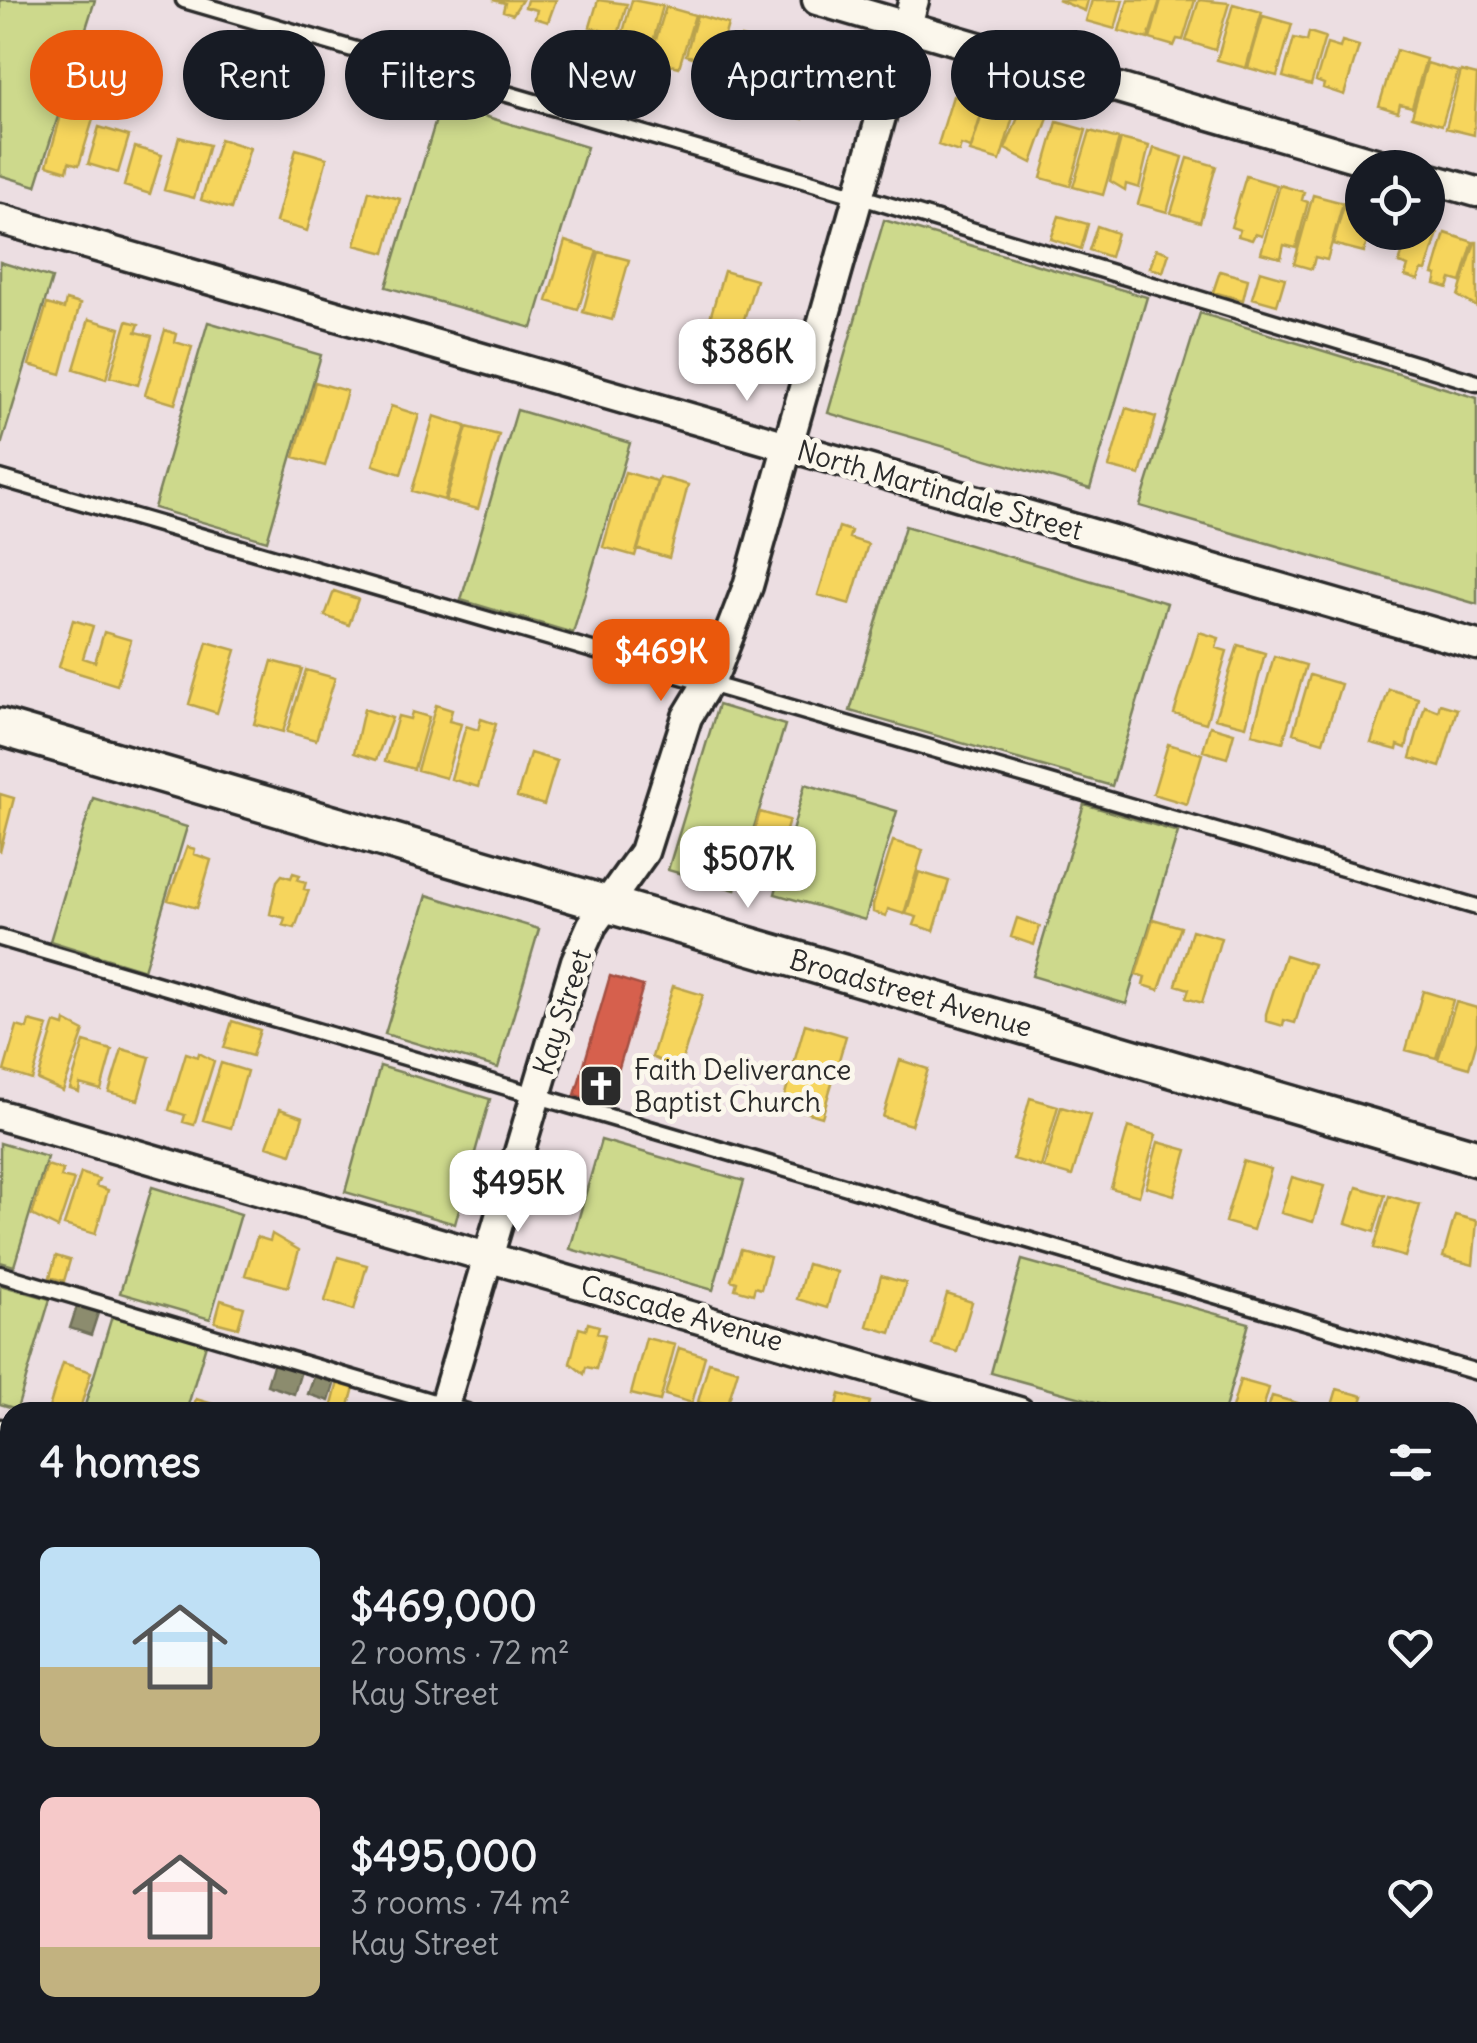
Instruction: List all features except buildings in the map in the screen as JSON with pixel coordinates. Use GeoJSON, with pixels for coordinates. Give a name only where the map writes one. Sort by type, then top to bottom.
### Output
{"type":"FeatureCollection","features":[{"type":"Feature","properties":{"kind":"street"},"geometry":{"type":"LineString","coordinates":[[817,0],[910,13],[1345,153]]}},
{"type":"Feature","properties":{"kind":"street","name":"Kay Street"},"geometry":{"type":"LineString","coordinates":[[453,1402],[486,1256],[576,961],[606,904],[644,852],[680,734],[707,684],[748,586],[910,13]]}},
{"type":"Feature","properties":{"kind":"street"},"geometry":{"type":"LineString","coordinates":[[1445,183],[1477,192]]}},
{"type":"Feature","properties":{"kind":"street","name":"North Martindale Street"},"geometry":{"type":"LineString","coordinates":[[0,219],[1477,645]]}},
{"type":"Feature","properties":{"kind":"street","name":"Broadstreet Avenue"},"geometry":{"type":"LineString","coordinates":[[0,727],[1477,1158]]}},
{"type":"Feature","properties":{"kind":"street","name":"Cascade Avenue"},"geometry":{"type":"LineString","coordinates":[[0,1114],[985,1402]]}},
{"type":"Feature","properties":{"kind":"lane"},"geometry":{"type":"LineString","coordinates":[[184,0],[858,196],[1477,383]]}},
{"type":"Feature","properties":{"kind":"lane"},"geometry":{"type":"LineString","coordinates":[[0,478],[1477,907]]}},
{"type":"Feature","properties":{"kind":"lane"},"geometry":{"type":"LineString","coordinates":[[0,938],[1477,1372]]}},
{"type":"Feature","properties":{"kind":"lane"},"geometry":{"type":"LineString","coordinates":[[0,1274],[424,1402]]}},
{"type":"Feature","properties":{"kind":"green space"},"geometry":{"type":"Polygon","coordinates":[[[0,0],[95,0],[85,30],[30,30],[30,120],[57,120],[36,186],[0,175],[0,0]]]}},
{"type":"Feature","properties":{"kind":"green space"},"geometry":{"type":"Polygon","coordinates":[[[436,120],[497,120],[587,147],[532,328],[386,287],[436,120]]]}},
{"type":"Feature","properties":{"kind":"green space"},"geometry":{"type":"Polygon","coordinates":[[[884,220],[1147,297],[1090,489],[828,413],[884,220]]]}},
{"type":"Feature","properties":{"kind":"green space"},"geometry":{"type":"Polygon","coordinates":[[[0,262],[52,278],[0,449],[0,262]]]}},
{"type":"Feature","properties":{"kind":"green space"},"geometry":{"type":"Polygon","coordinates":[[[1200,313],[1477,398],[1477,604],[1140,506],[1200,313]]]}},
{"type":"Feature","properties":{"kind":"green space"},"geometry":{"type":"Polygon","coordinates":[[[208,322],[321,355],[267,541],[154,508],[208,322]]]}},
{"type":"Feature","properties":{"kind":"green space"},"geometry":{"type":"Polygon","coordinates":[[[517,410],[630,443],[573,633],[461,600],[517,410]]]}},
{"type":"Feature","properties":{"kind":"green space"},"geometry":{"type":"Polygon","coordinates":[[[905,526],[1167,603],[1112,786],[850,711],[905,526]]]}},
{"type":"Feature","properties":{"kind":"green space"},"geometry":{"type":"Polygon","coordinates":[[[718,705],[785,725],[735,890],[668,870],[718,705]]]}},
{"type":"Feature","properties":{"kind":"green space"},"geometry":{"type":"Polygon","coordinates":[[[805,784],[897,811],[865,920],[775,894],[805,784]]]}},
{"type":"Feature","properties":{"kind":"green space"},"geometry":{"type":"Polygon","coordinates":[[[93,798],[187,827],[144,970],[50,941],[93,798]]]}},
{"type":"Feature","properties":{"kind":"green space"},"geometry":{"type":"Polygon","coordinates":[[[1084,804],[1178,832],[1126,1004],[1032,976],[1084,804]]]}},
{"type":"Feature","properties":{"kind":"green space"},"geometry":{"type":"Polygon","coordinates":[[[427,895],[539,929],[498,1068],[385,1034],[427,895]]]}},
{"type":"Feature","properties":{"kind":"green space"},"geometry":{"type":"Polygon","coordinates":[[[380,1066],[490,1099],[455,1224],[345,1192],[380,1066]]]}},
{"type":"Feature","properties":{"kind":"green space"},"geometry":{"type":"Polygon","coordinates":[[[601,1140],[744,1181],[713,1290],[570,1249],[601,1140]]]}},
{"type":"Feature","properties":{"kind":"green space"},"geometry":{"type":"Polygon","coordinates":[[[0,1143],[47,1157],[14,1266],[0,1262],[0,1143]]]}},
{"type":"Feature","properties":{"kind":"green space"},"geometry":{"type":"Polygon","coordinates":[[[152,1187],[241,1214],[210,1319],[120,1293],[152,1187]]]}},
{"type":"Feature","properties":{"kind":"green space"},"geometry":{"type":"Polygon","coordinates":[[[1022,1260],[1249,1323],[1227,1402],[1096,1402],[991,1373],[1022,1260]]]}},
{"type":"Feature","properties":{"kind":"green space"},"geometry":{"type":"Polygon","coordinates":[[[0,1285],[50,1299],[19,1402],[0,1402],[0,1285]]]}},
{"type":"Feature","properties":{"kind":"green space"},"geometry":{"type":"Polygon","coordinates":[[[113,1313],[207,1341],[189,1402],[86,1402],[113,1313]]]}},
{"type":"Feature","properties":{"kind":"place","name":"Faith Deliverance Baptist Church"},"geometry":{"type":"Point","coordinates":[601,1086]}}]}
